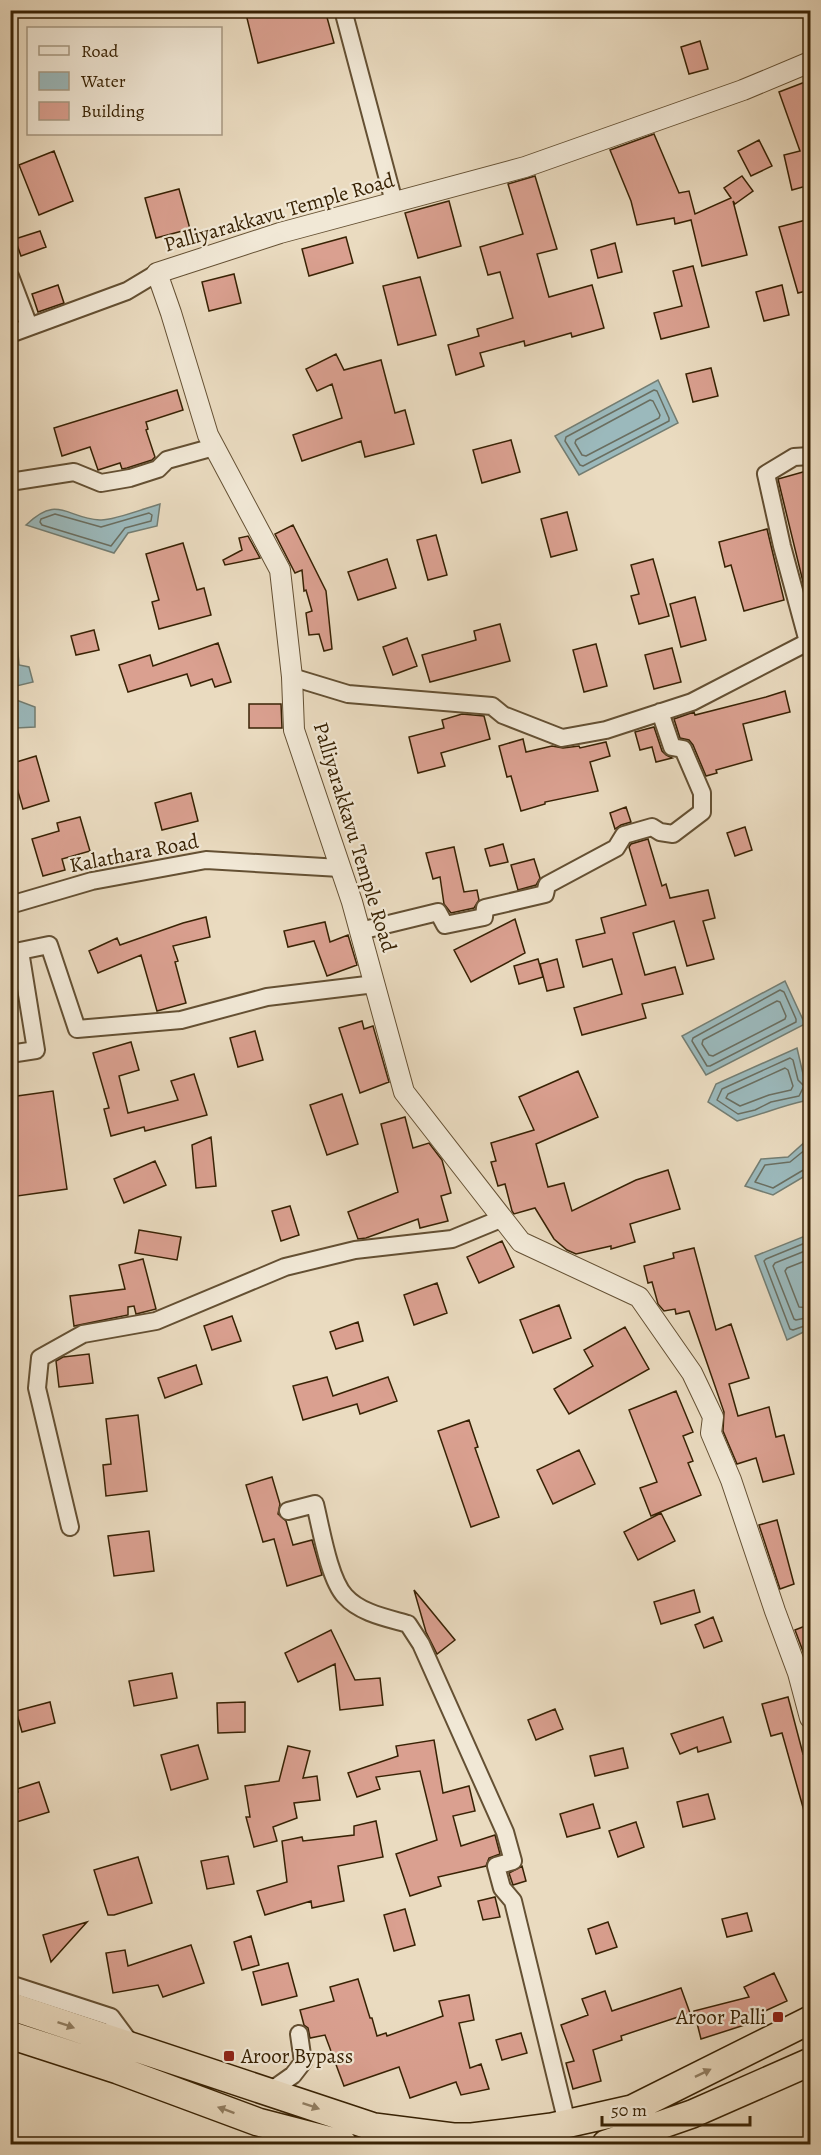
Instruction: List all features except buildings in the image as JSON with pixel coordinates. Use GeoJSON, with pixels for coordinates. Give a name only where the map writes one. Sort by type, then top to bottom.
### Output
{"type":"FeatureCollection","features":[{"type":"Feature","properties":{"kind":"highway"},"geometry":{"type":"LineString","coordinates":[[10,2006],[374,2127],[440,2136],[472,2137],[567,2123],[632,2109],[810,2020]]}},
{"type":"Feature","properties":{"kind":"highway"},"geometry":{"type":"LineString","coordinates":[[10,2035],[118,2070],[258,2122],[343,2145]]}},
{"type":"Feature","properties":{"kind":"highway"},"geometry":{"type":"LineString","coordinates":[[606,2145],[692,2114],[810,2062]]}},
{"type":"Feature","properties":{"kind":"highway"},"geometry":{"type":"LineString","coordinates":[[659,2145],[692,2114]]}},
{"type":"Feature","properties":{"kind":"highway"},"geometry":{"type":"LineString","coordinates":[[258,2122],[282,2145]]}},
{"type":"Feature","properties":{"kind":"street"},"geometry":{"type":"LineString","coordinates":[[343,10],[394,202]]}},
{"type":"Feature","properties":{"kind":"street","name":"Palliyarakkavu Temple Road"},"geometry":{"type":"LineString","coordinates":[[810,62],[743,90],[525,167],[280,233],[157,273],[208,435],[280,570],[292,677],[294,730],[360,931],[404,1092],[521,1242],[639,1297],[692,1374],[713,1418],[711,1433],[731,1480],[798,1673],[810,1718]]}},
{"type":"Feature","properties":{"kind":"street"},"geometry":{"type":"LineString","coordinates":[[10,334],[127,291],[157,273]]}},
{"type":"Feature","properties":{"kind":"street"},"geometry":{"type":"LineString","coordinates":[[10,276],[29,326]]}},
{"type":"Feature","properties":{"kind":"street"},"geometry":{"type":"LineString","coordinates":[[10,482],[74,472],[101,483],[130,478],[158,469],[167,460],[214,447]]}},
{"type":"Feature","properties":{"kind":"street"},"geometry":{"type":"LineString","coordinates":[[292,677],[348,694],[492,706],[503,715],[562,738],[606,730],[692,702],[808,642],[782,546],[766,474],[794,457],[810,456]]}},
{"type":"Feature","properties":{"kind":"street"},"geometry":{"type":"LineString","coordinates":[[360,931],[438,912],[445,924],[484,917],[485,908],[545,894],[547,885],[616,848],[624,834],[652,827],[660,832],[673,834],[702,812],[702,793],[683,750],[672,747],[660,712]]}},
{"type":"Feature","properties":{"kind":"street","name":"Kalathara Road"},"geometry":{"type":"LineString","coordinates":[[10,905],[92,881],[206,860],[340,868]]}},
{"type":"Feature","properties":{"kind":"street"},"geometry":{"type":"LineString","coordinates":[[10,1054],[36,1050],[20,951],[49,945],[77,1029],[181,1020],[267,997],[375,984]]}},
{"type":"Feature","properties":{"kind":"street"},"geometry":{"type":"LineString","coordinates":[[70,1527],[37,1388],[40,1358],[47,1353],[83,1334],[156,1321],[285,1267],[355,1250],[452,1239],[503,1218]]}},
{"type":"Feature","properties":{"kind":"street"},"geometry":{"type":"LineString","coordinates":[[288,1511],[315,1504],[335,1584],[346,1598],[376,1615],[408,1624],[421,1644],[505,1832],[513,1861],[496,1866],[502,1888],[513,1901],[567,2123]]}},
{"type":"Feature","properties":{"kind":"street"},"geometry":{"type":"LineString","coordinates":[[10,1984],[111,2017],[133,2047]]}},
{"type":"Feature","properties":{"kind":"street"},"geometry":{"type":"LineString","coordinates":[[269,2092],[293,2075],[303,2062],[299,2034]]}},
{"type":"Feature","properties":{"kind":"water"},"geometry":{"type":"Polygon","coordinates":[[[658,380],[678,423],[579,475],[555,436],[658,380]]]}},
{"type":"Feature","properties":{"kind":"water"},"geometry":{"type":"Polygon","coordinates":[[[160,504],[157,526],[128,533],[114,553],[26,525],[46,511],[55,509],[105,520],[160,504]]]}},
{"type":"Feature","properties":{"kind":"water"},"geometry":{"type":"Polygon","coordinates":[[[10,632],[17,641],[19,665],[29,667],[33,682],[12,687],[11,698],[35,707],[35,727],[16,728],[11,721],[10,632]]]}},
{"type":"Feature","properties":{"kind":"water"},"geometry":{"type":"Polygon","coordinates":[[[785,981],[805,1024],[706,1075],[682,1036],[785,981]]]}},
{"type":"Feature","properties":{"kind":"water"},"geometry":{"type":"Polygon","coordinates":[[[797,1048],[804,1078],[810,1082],[804,1101],[737,1121],[708,1102],[716,1084],[797,1048]]]}},
{"type":"Feature","properties":{"kind":"water"},"geometry":{"type":"Polygon","coordinates":[[[806,1141],[810,1143],[810,1173],[773,1195],[745,1186],[761,1159],[788,1157],[806,1141]]]}},
{"type":"Feature","properties":{"kind":"water"},"geometry":{"type":"Polygon","coordinates":[[[810,1234],[810,1329],[787,1340],[755,1256],[810,1234]]]}},
{"type":"Feature","properties":{"kind":"place","name":"Aroor Palli"},"geometry":{"type":"Point","coordinates":[778,2017]}},
{"type":"Feature","properties":{"kind":"place","name":"Aroor Bypass"},"geometry":{"type":"Point","coordinates":[229,2056]}}]}
